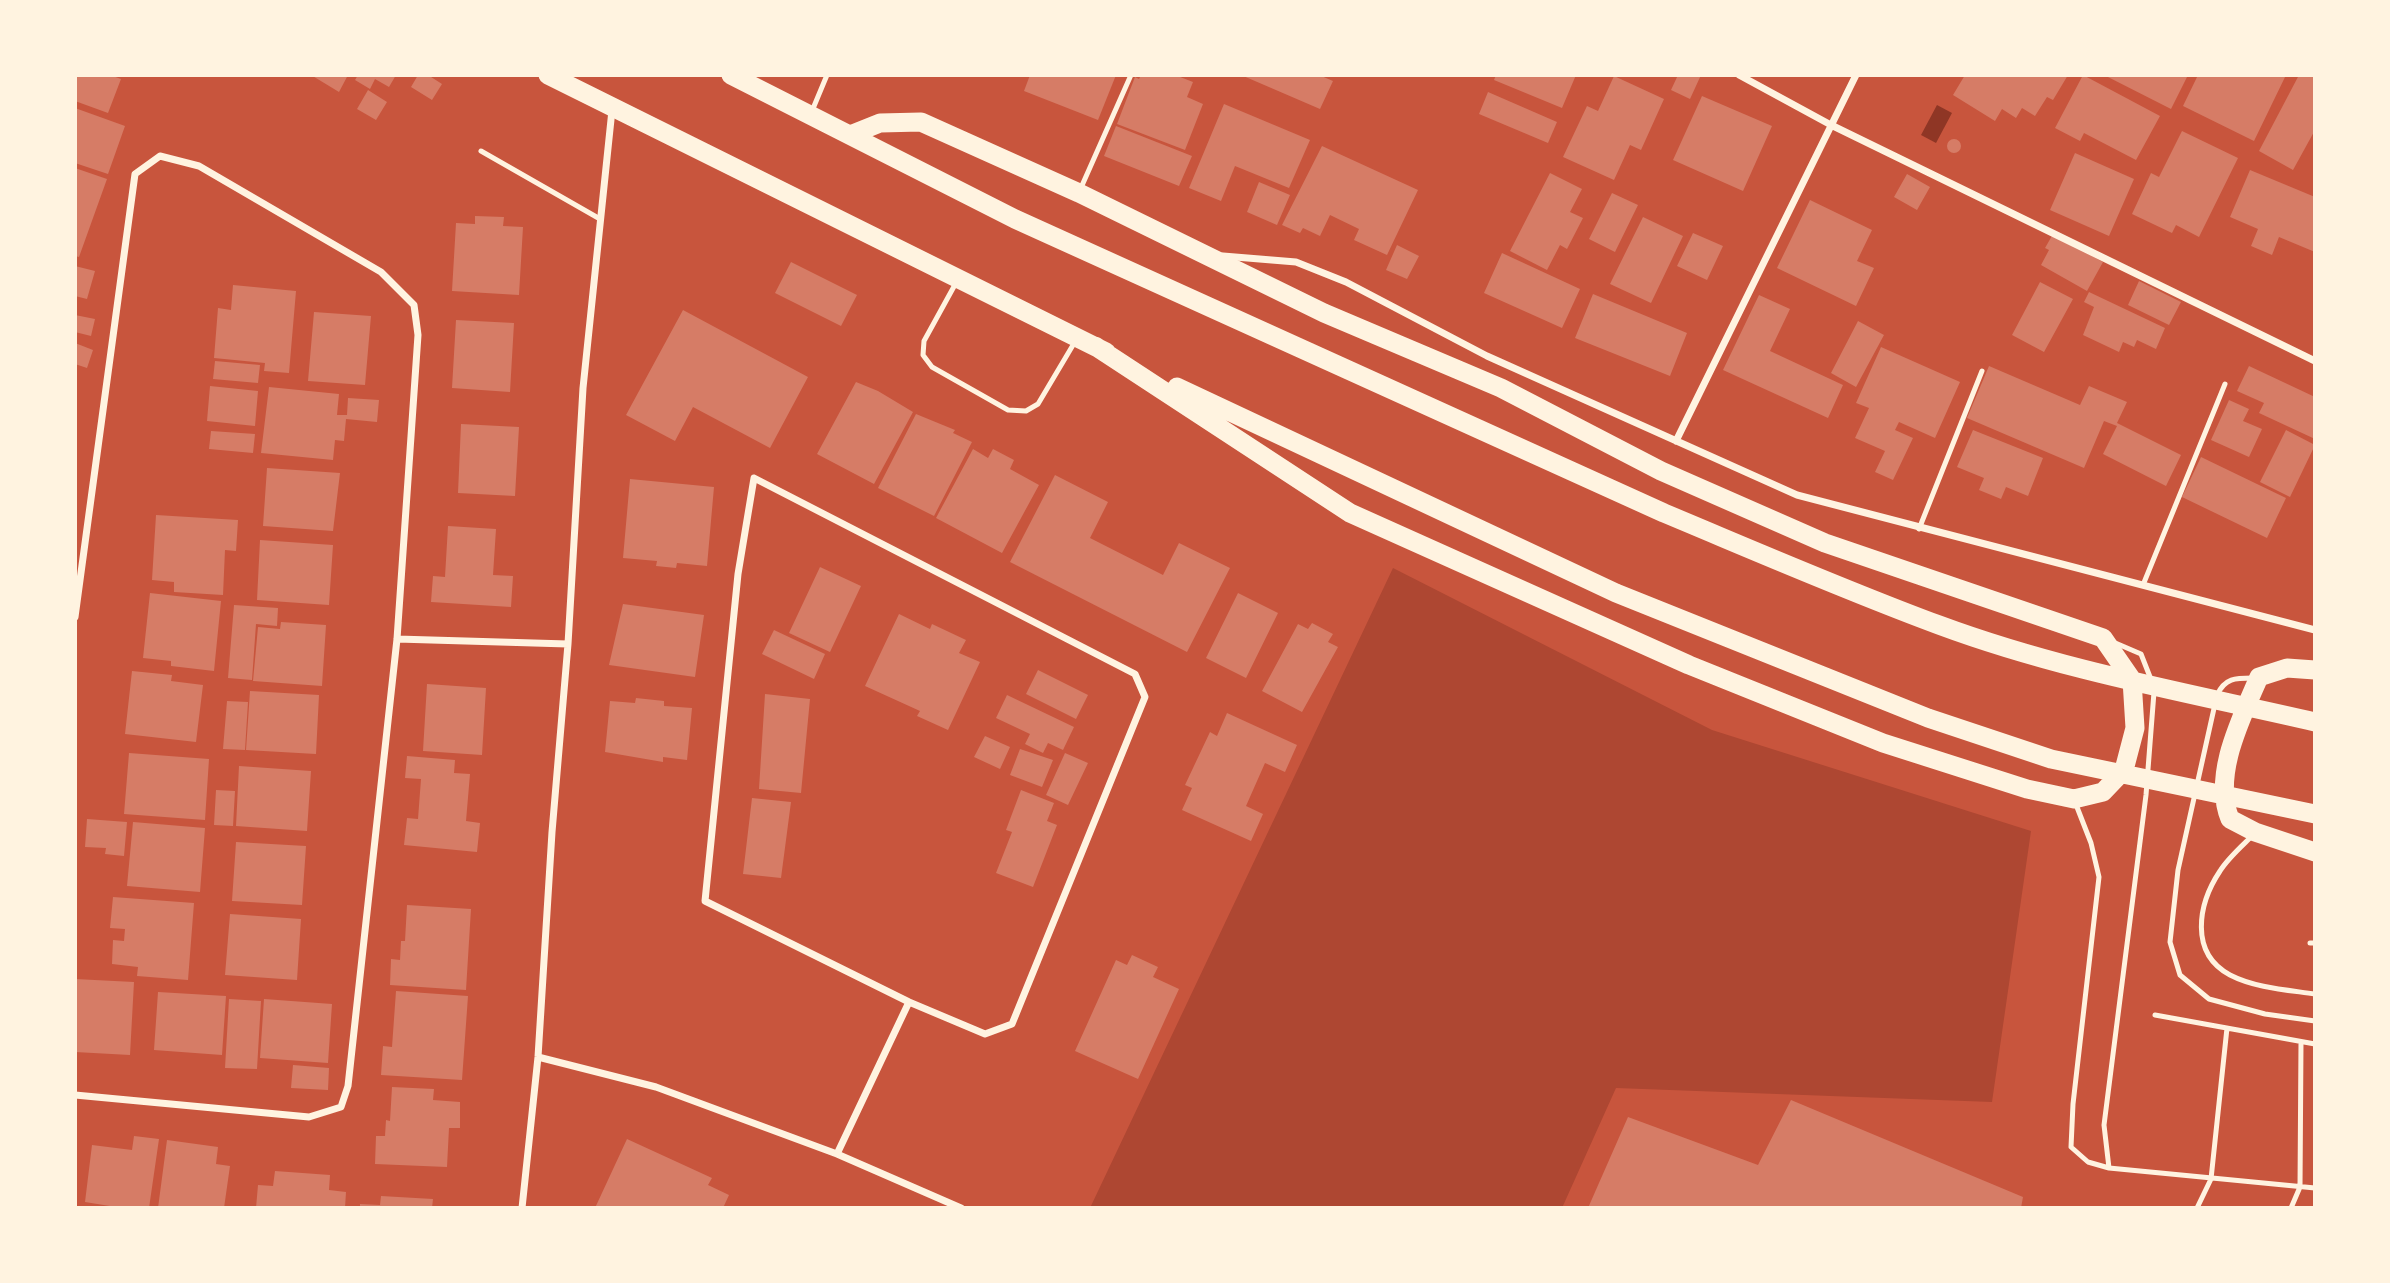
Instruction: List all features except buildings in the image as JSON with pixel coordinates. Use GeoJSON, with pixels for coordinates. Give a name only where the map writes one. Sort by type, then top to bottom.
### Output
{"type":"FeatureCollection","features":[{"type":"Feature","properties":{"kind":"highway"},"geometry":{"type":"LineString","coordinates":[[548,75],[1243,420],[1616,593],[1928,718],[2052,759],[2307,813]]}},
{"type":"Feature","properties":{"kind":"highway"},"geometry":{"type":"LineString","coordinates":[[731,75],[809,117],[1015,219],[1664,513],[1941,626],[2068,666],[2315,722]]}},
{"type":"Feature","properties":{"kind":"highway"},"geometry":{"type":"LineString","coordinates":[[850,135],[880,123],[921,122],[1079,193],[1324,313],[1501,388],[1661,471],[1825,543],[2103,638],[2132,680],[2135,727],[2124,770],[2103,792],[2074,799],[2006,783],[1870,738],[1689,665],[1350,513],[1096,346]]}},
{"type":"Feature","properties":{"kind":"highway"},"geometry":{"type":"LineString","coordinates":[[2315,670],[2287,668],[2259,677],[2232,745],[2224,791],[2224,804],[2230,820],[2255,832],[2315,852]]}},
{"type":"Feature","properties":{"kind":"street"},"geometry":{"type":"LineString","coordinates":[[1739,75],[1831,125],[2315,361]]}},
{"type":"Feature","properties":{"kind":"street"},"geometry":{"type":"LineString","coordinates":[[1676,440],[1856,75]]}},
{"type":"Feature","properties":{"kind":"street"},"geometry":{"type":"LineString","coordinates":[[522,1208],[538,1056],[552,832],[568,644],[583,388],[612,109]]}},
{"type":"Feature","properties":{"kind":"street"},"geometry":{"type":"LineString","coordinates":[[75,617],[135,174],[160,156],[199,166],[381,272],[414,305],[418,335],[397,639],[348,1086],[341,1107],[309,1117],[75,1095]]}},
{"type":"Feature","properties":{"kind":"street"},"geometry":{"type":"LineString","coordinates":[[1210,256],[1273,259],[1309,267],[1346,282],[1487,356],[1797,495],[1919,529],[2315,630]]}},
{"type":"Feature","properties":{"kind":"street"},"geometry":{"type":"LineString","coordinates":[[754,478],[1135,674],[1144,697],[1012,1024],[985,1034],[909,1002],[705,901],[738,574],[754,478]]}},
{"type":"Feature","properties":{"kind":"street"},"geometry":{"type":"LineString","coordinates":[[397,639],[568,644]]}},
{"type":"Feature","properties":{"kind":"street"},"geometry":{"type":"LineString","coordinates":[[836,1154],[909,1002]]}},
{"type":"Feature","properties":{"kind":"street"},"geometry":{"type":"LineString","coordinates":[[538,1056],[656,1087],[836,1154],[961,1208]]}},
{"type":"Feature","properties":{"kind":"lane"},"geometry":{"type":"LineString","coordinates":[[809,117],[827,75]]}},
{"type":"Feature","properties":{"kind":"lane"},"geometry":{"type":"LineString","coordinates":[[1079,193],[1131,75]]}},
{"type":"Feature","properties":{"kind":"lane"},"geometry":{"type":"LineString","coordinates":[[481,151],[600,219]]}},
{"type":"Feature","properties":{"kind":"lane"},"geometry":{"type":"LineString","coordinates":[[959,278],[925,341],[923,355],[932,367],[1008,410],[1026,411],[1038,404],[1077,337]]}},
{"type":"Feature","properties":{"kind":"lane"},"geometry":{"type":"LineString","coordinates":[[1919,529],[1982,371]]}},
{"type":"Feature","properties":{"kind":"lane"},"geometry":{"type":"LineString","coordinates":[[2143,585],[2225,384]]}},
{"type":"Feature","properties":{"kind":"lane"},"geometry":{"type":"LineString","coordinates":[[2103,638],[2141,654],[2148,668],[2155,702],[2104,1125],[2109,1168]]}},
{"type":"Feature","properties":{"kind":"lane"},"geometry":{"type":"LineString","coordinates":[[2259,677],[2233,678],[2222,684],[2217,695],[2178,870],[2170,942],[2180,975],[2209,999],[2265,1014],[2315,1021]]}},
{"type":"Feature","properties":{"kind":"lane"},"geometry":{"type":"LineString","coordinates":[[2074,799],[2091,843],[2099,877],[2073,1104],[2071,1147],[2088,1162],[2109,1168],[2315,1188]]}},
{"type":"Feature","properties":{"kind":"lane"},"geometry":{"type":"LineString","coordinates":[[2255,832],[2220,870],[2208,894],[2199,928],[2207,954],[2229,975],[2261,985],[2315,994]]}},
{"type":"Feature","properties":{"kind":"lane"},"geometry":{"type":"LineString","coordinates":[[2155,1015],[2315,1044]]}},
{"type":"Feature","properties":{"kind":"lane"},"geometry":{"type":"LineString","coordinates":[[2197,1208],[2211,1180],[2227,1028]]}},
{"type":"Feature","properties":{"kind":"lane"},"geometry":{"type":"LineString","coordinates":[[2291,1208],[2300,1186],[2301,1042]]}},
{"type":"Feature","properties":{"kind":"shaded area"},"geometry":{"type":"Polygon","coordinates":[[[1937,105],[1952,113],[1936,143],[1921,135],[1937,105]]]}},
{"type":"Feature","properties":{"kind":"shaded area"},"geometry":{"type":"Polygon","coordinates":[[[1393,568],[1712,730],[2031,831],[1992,1102],[1616,1088],[1562,1208],[1090,1208],[1393,568]]]}}]}
